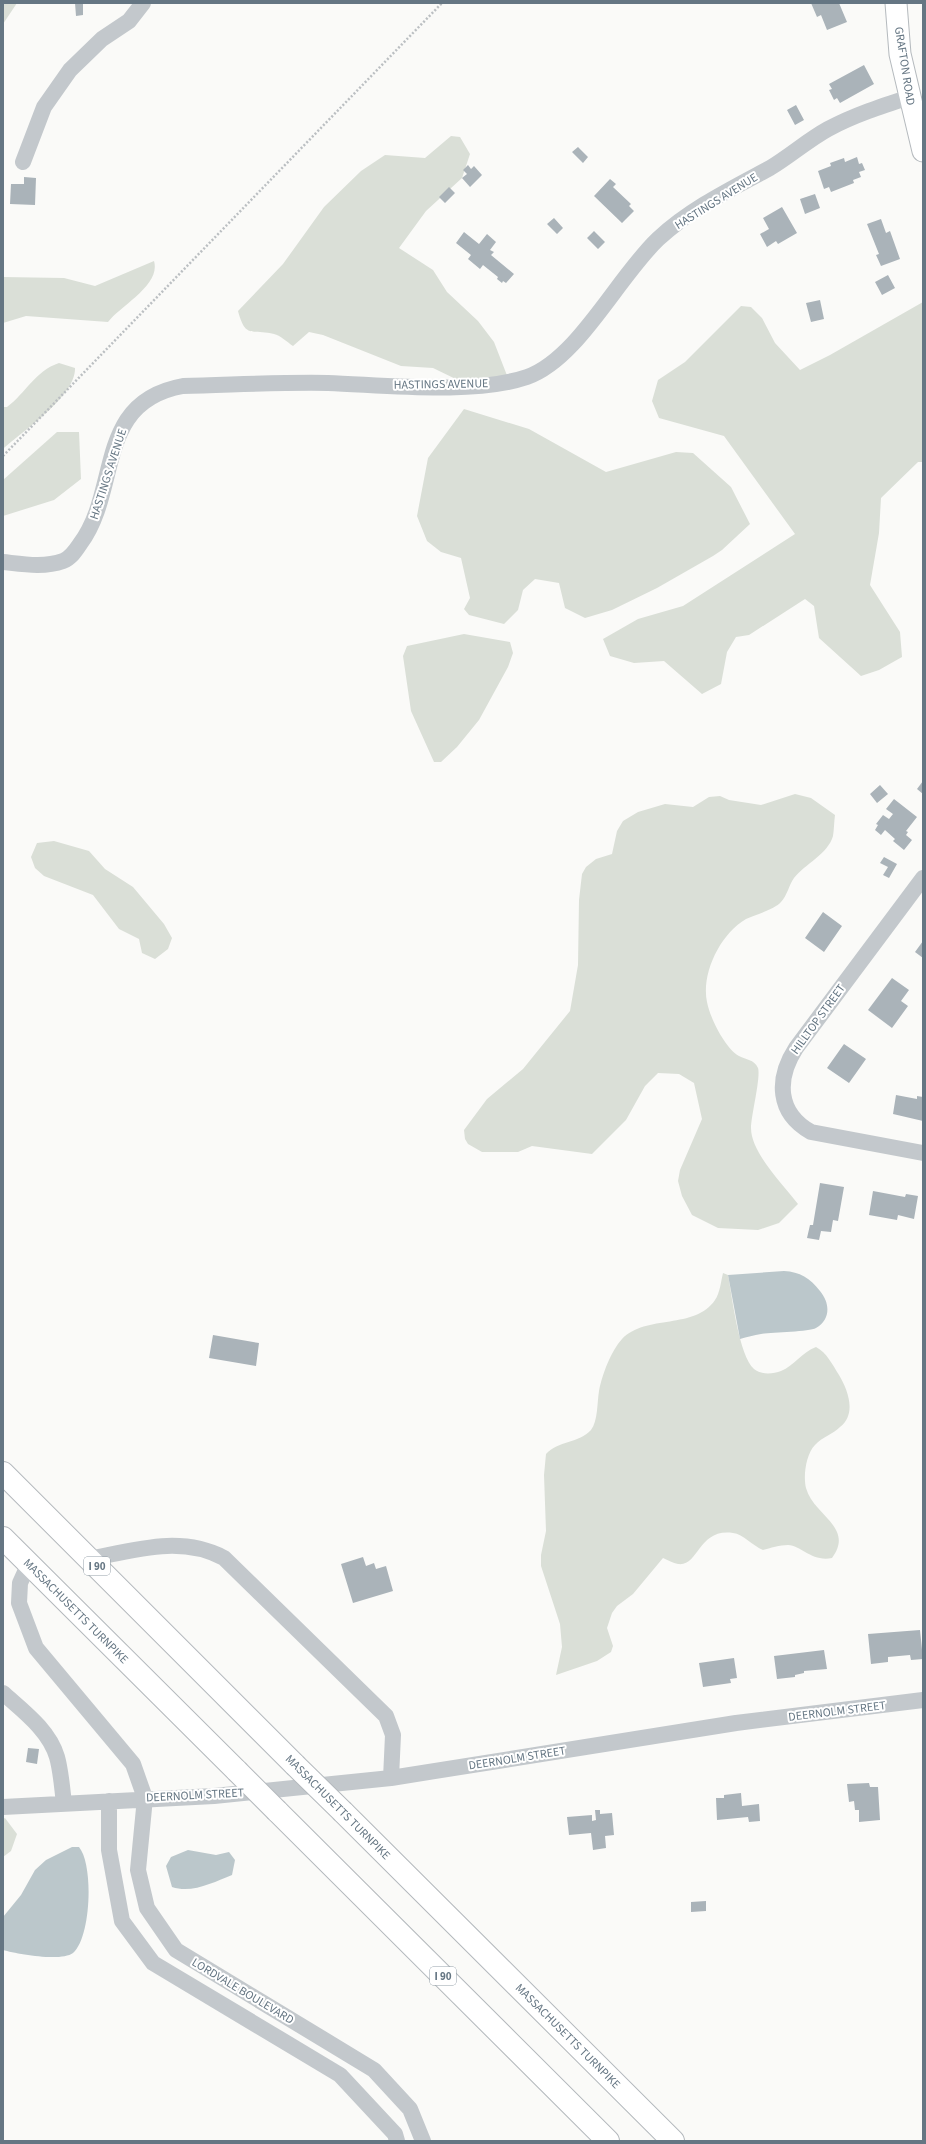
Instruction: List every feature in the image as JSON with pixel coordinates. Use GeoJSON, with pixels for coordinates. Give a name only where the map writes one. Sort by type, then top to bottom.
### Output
{"type":"FeatureCollection","features":[{"type":"Feature","properties":{"kind":"highway","name":"MASSACHUSETTS TURNPIKE"},"geometry":{"type":"LineString","coordinates":[[3,1473],[673,2141]]}},
{"type":"Feature","properties":{"kind":"highway","name":"MASSACHUSETTS TURNPIKE"},"geometry":{"type":"LineString","coordinates":[[3,1538],[608,2141]]}},
{"type":"Feature","properties":{"kind":"main road","name":"GRAFTON ROAD"},"geometry":{"type":"LineString","coordinates":[[896,3],[900,54],[923,151]]}},
{"type":"Feature","properties":{"kind":"street"},"geometry":{"type":"LineString","coordinates":[[23,162],[44,107],[70,70],[102,39],[129,21],[143,3]]}},
{"type":"Feature","properties":{"kind":"street","name":"HASTINGS AVENUE"},"geometry":{"type":"LineString","coordinates":[[3,562],[50,565],[65,561],[75,552],[90,529],[99,506],[112,456],[124,425],[132,412],[155,395],[168,389],[183,386],[296,383],[444,387],[491,384],[528,376],[552,363],[574,343],[633,266],[676,224],[713,200],[776,164],[828,129],[854,117],[910,97]]}},
{"type":"Feature","properties":{"kind":"street","name":"HILLTOP STREET"},"geometry":{"type":"LineString","coordinates":[[923,878],[789,1058],[783,1079],[785,1103],[791,1115],[799,1125],[811,1132],[923,1153]]}},
{"type":"Feature","properties":{"kind":"street"},"geometry":{"type":"LineString","coordinates":[[89,1558],[179,1544],[203,1549],[224,1558],[386,1716],[394,1735],[391,1778]]}},
{"type":"Feature","properties":{"kind":"street"},"geometry":{"type":"LineString","coordinates":[[30,1566],[25,1572],[20,1583],[19,1603],[36,1648],[132,1764],[145,1798]]}},
{"type":"Feature","properties":{"kind":"street"},"geometry":{"type":"LineString","coordinates":[[3,1693],[31,1717],[52,1744],[57,1758],[64,1804]]}},
{"type":"Feature","properties":{"kind":"street","name":"DEERNOLM STREET"},"geometry":{"type":"LineString","coordinates":[[3,1807],[145,1798],[214,1796],[391,1778],[736,1723],[923,1700]]}},
{"type":"Feature","properties":{"kind":"street","name":"LORDVALE BOULEVARD"},"geometry":{"type":"LineString","coordinates":[[145,1798],[138,1870],[147,1908],[176,1950],[374,2070],[410,2109],[423,2141]]}},
{"type":"Feature","properties":{"kind":"street","name":"LORDVALE BOULEVARD"},"geometry":{"type":"LineString","coordinates":[[109,1801],[110,1850],[122,1921],[153,1963],[340,2075],[395,2134],[397,2141]]}},
{"type":"Feature","properties":{"kind":"path"},"geometry":{"type":"LineString","coordinates":[[3,456],[442,3]]}},
{"type":"Feature","properties":{"kind":"shaded area"},"geometry":{"type":"Polygon","coordinates":[[[3,3],[17,3],[3,24],[3,3]]]}},
{"type":"Feature","properties":{"kind":"shaded area"},"geometry":{"type":"Polygon","coordinates":[[[451,136],[460,137],[470,154],[462,178],[426,211],[399,248],[433,270],[447,292],[478,321],[494,342],[508,378],[464,383],[433,368],[401,366],[323,335],[309,332],[293,346],[281,337],[266,332],[250,331],[244,326],[238,311],[283,264],[324,207],[361,171],[385,155],[425,158],[451,136]]]}},
{"type":"Feature","properties":{"kind":"shaded area"},"geometry":{"type":"Polygon","coordinates":[[[154,261],[155,270],[152,278],[146,286],[108,322],[26,316],[3,323],[3,277],[64,278],[95,286],[154,261]]]}},
{"type":"Feature","properties":{"kind":"shaded area"},"geometry":{"type":"Polygon","coordinates":[[[923,302],[923,462],[918,462],[881,498],[879,533],[870,585],[900,632],[902,657],[879,670],[861,676],[819,638],[814,606],[805,599],[749,635],[736,637],[727,652],[721,684],[702,694],[664,661],[634,663],[610,656],[603,639],[638,619],[683,606],[795,534],[724,436],[659,418],[652,401],[658,380],[685,362],[741,306],[751,307],[762,318],[775,343],[800,370],[830,355],[923,302]]]}},
{"type":"Feature","properties":{"kind":"shaded area"},"geometry":{"type":"Polygon","coordinates":[[[59,363],[75,368],[73,379],[67,390],[47,412],[3,449],[3,407],[7,407],[14,401],[43,371],[59,363]]]}},
{"type":"Feature","properties":{"kind":"shaded area"},"geometry":{"type":"Polygon","coordinates":[[[464,409],[529,429],[606,472],[676,452],[693,453],[731,487],[750,524],[722,550],[713,556],[657,588],[612,610],[585,618],[565,608],[559,583],[535,579],[523,590],[518,610],[504,624],[469,615],[464,609],[470,598],[461,558],[441,552],[427,541],[417,516],[428,458],[464,409]]]}},
{"type":"Feature","properties":{"kind":"shaded area"},"geometry":{"type":"Polygon","coordinates":[[[57,432],[79,432],[81,479],[54,500],[3,516],[3,480],[57,432]]]}},
{"type":"Feature","properties":{"kind":"shaded area"},"geometry":{"type":"Polygon","coordinates":[[[464,634],[510,642],[513,653],[508,667],[479,720],[457,747],[441,762],[434,762],[411,711],[403,656],[407,646],[464,634]]]}},
{"type":"Feature","properties":{"kind":"shaded area"},"geometry":{"type":"Polygon","coordinates":[[[795,794],[811,798],[835,815],[833,836],[821,854],[794,878],[785,897],[778,905],[746,919],[728,934],[714,956],[707,979],[706,991],[711,1016],[724,1040],[734,1052],[739,1056],[752,1061],[758,1068],[759,1073],[751,1122],[752,1138],[762,1158],[798,1204],[779,1223],[758,1230],[718,1228],[692,1215],[682,1196],[678,1181],[680,1170],[702,1119],[694,1083],[679,1074],[658,1073],[645,1086],[626,1120],[592,1154],[532,1146],[518,1152],[482,1152],[468,1144],[465,1139],[464,1130],[487,1099],[523,1069],[570,1011],[578,965],[579,900],[582,874],[586,867],[596,859],[612,854],[617,831],[623,821],[638,812],[665,804],[693,807],[709,797],[720,796],[729,800],[761,805],[795,794]]]}},
{"type":"Feature","properties":{"kind":"shaded area"},"geometry":{"type":"Polygon","coordinates":[[[54,841],[89,851],[105,869],[133,887],[164,924],[172,938],[168,949],[155,959],[142,953],[139,939],[119,929],[93,895],[44,876],[35,868],[31,857],[37,843],[54,841]]]}},
{"type":"Feature","properties":{"kind":"shaded area"},"geometry":{"type":"Polygon","coordinates":[[[784,1271],[804,1276],[820,1291],[826,1301],[827,1306],[824,1320],[816,1328],[812,1329],[753,1335],[740,1339],[728,1275],[784,1271]]]}},
{"type":"Feature","properties":{"kind":"shaded area"},"geometry":{"type":"Polygon","coordinates":[[[723,1273],[728,1275],[734,1311],[744,1352],[754,1369],[767,1373],[781,1371],[790,1366],[806,1352],[816,1347],[820,1349],[829,1359],[839,1375],[848,1395],[850,1409],[845,1422],[834,1432],[815,1445],[807,1459],[805,1471],[806,1488],[816,1506],[836,1529],[839,1538],[838,1547],[832,1558],[825,1559],[813,1556],[798,1548],[788,1545],[763,1550],[737,1534],[721,1533],[706,1541],[691,1560],[685,1563],[678,1564],[663,1558],[633,1594],[617,1606],[612,1613],[607,1628],[613,1646],[611,1652],[597,1661],[556,1675],[562,1647],[560,1624],[541,1566],[541,1555],[546,1531],[544,1475],[546,1454],[556,1447],[581,1437],[591,1430],[595,1422],[602,1378],[614,1350],[622,1339],[632,1331],[683,1319],[706,1309],[717,1297],[723,1273]]]}},
{"type":"Feature","properties":{"kind":"shaded area"},"geometry":{"type":"Polygon","coordinates":[[[5,1818],[17,1834],[11,1851],[3,1857],[3,1819],[5,1818]]]}},
{"type":"Feature","properties":{"kind":"shaded area"},"geometry":{"type":"Polygon","coordinates":[[[72,1847],[79,1847],[84,1856],[87,1869],[87,1918],[84,1933],[79,1945],[73,1953],[67,1956],[59,1957],[28,1955],[3,1950],[3,1917],[21,1895],[35,1870],[46,1860],[72,1847]]]}},
{"type":"Feature","properties":{"kind":"shaded area"},"geometry":{"type":"Polygon","coordinates":[[[188,1850],[216,1855],[229,1852],[235,1860],[232,1875],[195,1888],[180,1889],[172,1887],[166,1866],[171,1857],[188,1850]]]}},
{"type":"Feature","properties":{"kind":"building"},"geometry":{"type":"Polygon","coordinates":[[[75,3],[83,3],[83,15],[76,16],[75,3]]]}},
{"type":"Feature","properties":{"kind":"building"},"geometry":{"type":"Polygon","coordinates":[[[811,3],[839,3],[847,22],[827,30],[821,15],[817,17],[811,3]]]}},
{"type":"Feature","properties":{"kind":"building"},"geometry":{"type":"Polygon","coordinates":[[[864,65],[874,84],[840,103],[837,98],[834,100],[829,90],[832,89],[829,84],[864,65]]]}},
{"type":"Feature","properties":{"kind":"building"},"geometry":{"type":"Polygon","coordinates":[[[796,105],[804,120],[795,125],[787,110],[796,105]]]}},
{"type":"Feature","properties":{"kind":"building"},"geometry":{"type":"Polygon","coordinates":[[[578,147],[588,157],[583,163],[572,152],[578,147]]]}},
{"type":"Feature","properties":{"kind":"building"},"geometry":{"type":"Polygon","coordinates":[[[857,157],[859,164],[862,163],[865,170],[859,172],[861,177],[853,180],[854,183],[831,192],[829,187],[824,189],[818,171],[831,166],[830,163],[844,158],[845,162],[857,157]]]}},
{"type":"Feature","properties":{"kind":"building"},"geometry":{"type":"Polygon","coordinates":[[[468,165],[471,169],[474,166],[482,175],[470,187],[462,178],[467,174],[463,170],[468,165]]]}},
{"type":"Feature","properties":{"kind":"building"},"geometry":{"type":"Polygon","coordinates":[[[24,177],[36,178],[35,205],[10,204],[11,184],[24,184],[24,177]]]}},
{"type":"Feature","properties":{"kind":"building"},"geometry":{"type":"Polygon","coordinates":[[[610,179],[616,184],[613,187],[631,204],[629,206],[634,211],[622,223],[594,196],[610,179]]]}},
{"type":"Feature","properties":{"kind":"building"},"geometry":{"type":"Polygon","coordinates":[[[449,187],[455,193],[445,203],[439,197],[449,187]]]}},
{"type":"Feature","properties":{"kind":"building"},"geometry":{"type":"Polygon","coordinates":[[[815,194],[820,208],[805,214],[800,199],[815,194]]]}},
{"type":"Feature","properties":{"kind":"building"},"geometry":{"type":"Polygon","coordinates":[[[782,207],[797,233],[778,244],[776,241],[767,247],[760,234],[769,229],[763,218],[782,207]]]}},
{"type":"Feature","properties":{"kind":"building"},"geometry":{"type":"Polygon","coordinates":[[[554,218],[563,228],[557,234],[547,224],[554,218]]]}},
{"type":"Feature","properties":{"kind":"building"},"geometry":{"type":"Polygon","coordinates":[[[881,219],[886,233],[890,231],[900,259],[881,266],[876,255],[879,254],[867,224],[881,219]]]}},
{"type":"Feature","properties":{"kind":"building"},"geometry":{"type":"Polygon","coordinates":[[[594,231],[605,242],[598,249],[587,238],[594,231]]]}},
{"type":"Feature","properties":{"kind":"building"},"geometry":{"type":"Polygon","coordinates":[[[464,232],[479,244],[487,234],[496,242],[490,250],[494,252],[491,255],[514,274],[506,283],[503,281],[502,283],[497,279],[498,277],[483,265],[480,269],[468,259],[471,255],[456,243],[464,232]]]}},
{"type":"Feature","properties":{"kind":"building"},"geometry":{"type":"Polygon","coordinates":[[[888,275],[895,288],[882,295],[875,282],[888,275]]]}},
{"type":"Feature","properties":{"kind":"building"},"geometry":{"type":"Polygon","coordinates":[[[820,300],[824,319],[811,322],[806,303],[820,300]]]}},
{"type":"Feature","properties":{"kind":"building"},"geometry":{"type":"Polygon","coordinates":[[[923,781],[923,794],[917,789],[923,781]]]}},
{"type":"Feature","properties":{"kind":"building"},"geometry":{"type":"Polygon","coordinates":[[[880,785],[888,794],[877,803],[870,794],[880,785]]]}},
{"type":"Feature","properties":{"kind":"building"},"geometry":{"type":"Polygon","coordinates":[[[894,799],[917,817],[906,831],[908,832],[906,835],[912,840],[904,850],[893,841],[895,839],[885,830],[881,835],[875,830],[878,825],[876,824],[883,815],[889,819],[893,814],[886,809],[894,799]]]}},
{"type":"Feature","properties":{"kind":"building"},"geometry":{"type":"Polygon","coordinates":[[[884,857],[897,864],[889,878],[883,875],[888,867],[880,863],[884,857]]]}},
{"type":"Feature","properties":{"kind":"building"},"geometry":{"type":"Polygon","coordinates":[[[823,912],[842,926],[824,952],[805,938],[823,912]]]}},
{"type":"Feature","properties":{"kind":"building"},"geometry":{"type":"Polygon","coordinates":[[[923,941],[923,958],[915,952],[923,941]]]}},
{"type":"Feature","properties":{"kind":"building"},"geometry":{"type":"Polygon","coordinates":[[[892,978],[909,990],[901,1001],[908,1006],[892,1028],[868,1010],[892,978]]]}},
{"type":"Feature","properties":{"kind":"building"},"geometry":{"type":"Polygon","coordinates":[[[844,1044],[866,1059],[849,1083],[827,1068],[844,1044]]]}},
{"type":"Feature","properties":{"kind":"building"},"geometry":{"type":"Polygon","coordinates":[[[896,1095],[917,1099],[917,1096],[923,1097],[923,1121],[893,1114],[896,1095]]]}},
{"type":"Feature","properties":{"kind":"building"},"geometry":{"type":"Polygon","coordinates":[[[820,1183],[844,1187],[838,1221],[833,1220],[831,1232],[821,1231],[819,1240],[807,1238],[810,1225],[813,1225],[820,1183]]]}},
{"type":"Feature","properties":{"kind":"building"},"geometry":{"type":"Polygon","coordinates":[[[873,1191],[905,1197],[906,1194],[918,1196],[914,1219],[898,1215],[897,1220],[869,1215],[873,1191]]]}},
{"type":"Feature","properties":{"kind":"building"},"geometry":{"type":"Polygon","coordinates":[[[213,1335],[259,1343],[256,1366],[209,1358],[213,1335]]]}},
{"type":"Feature","properties":{"kind":"building"},"geometry":{"type":"Polygon","coordinates":[[[363,1557],[366,1566],[374,1563],[376,1569],[386,1566],[393,1591],[353,1603],[341,1564],[363,1557]]]}},
{"type":"Feature","properties":{"kind":"building"},"geometry":{"type":"Polygon","coordinates":[[[920,1630],[923,1659],[911,1660],[910,1655],[888,1657],[888,1662],[871,1664],[868,1634],[920,1630]]]}},
{"type":"Feature","properties":{"kind":"building"},"geometry":{"type":"Polygon","coordinates":[[[824,1650],[827,1669],[804,1671],[804,1673],[795,1675],[795,1677],[777,1679],[774,1656],[824,1650]]]}},
{"type":"Feature","properties":{"kind":"building"},"geometry":{"type":"Polygon","coordinates":[[[734,1658],[737,1678],[730,1679],[731,1683],[703,1687],[699,1663],[734,1658]]]}},
{"type":"Feature","properties":{"kind":"building"},"geometry":{"type":"Polygon","coordinates":[[[28,1748],[39,1749],[37,1764],[26,1762],[28,1748]]]}},
{"type":"Feature","properties":{"kind":"building"},"geometry":{"type":"Polygon","coordinates":[[[869,1783],[870,1787],[878,1787],[880,1820],[859,1822],[859,1810],[855,1810],[854,1801],[849,1802],[847,1784],[869,1783]]]}},
{"type":"Feature","properties":{"kind":"building"},"geometry":{"type":"Polygon","coordinates":[[[741,1793],[742,1806],[759,1804],[760,1821],[749,1822],[748,1817],[717,1820],[716,1798],[724,1798],[724,1795],[741,1793]]]}},
{"type":"Feature","properties":{"kind":"building"},"geometry":{"type":"Polygon","coordinates":[[[595,1810],[600,1810],[600,1814],[612,1813],[614,1835],[605,1836],[606,1848],[593,1850],[591,1833],[569,1835],[567,1817],[592,1815],[592,1821],[596,1820],[595,1810]]]}},
{"type":"Feature","properties":{"kind":"building"},"geometry":{"type":"Polygon","coordinates":[[[706,1901],[706,1911],[691,1912],[691,1902],[706,1901]]]}}]}
